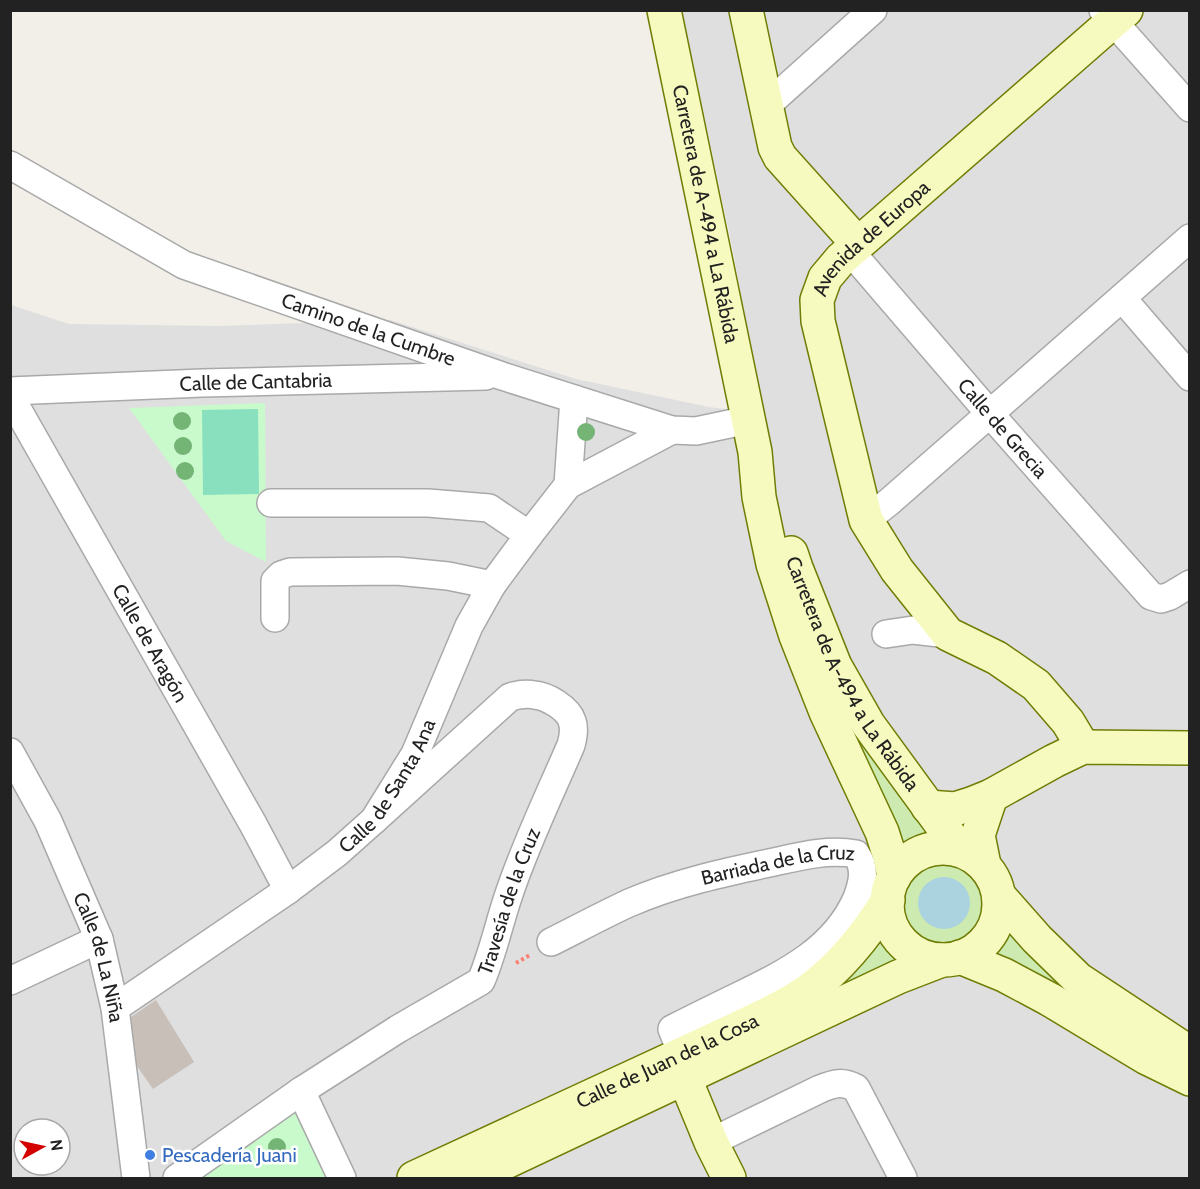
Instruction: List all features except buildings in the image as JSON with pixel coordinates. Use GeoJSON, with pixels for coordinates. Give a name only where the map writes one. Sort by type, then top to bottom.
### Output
{"type":"FeatureCollection","features":[{"type":"Feature","properties":{"kind":"main road","name":"Carretera de A-494 a La Rábida"},"geometry":{"type":"LineString","coordinates":[[664,10],[755,452],[759,497],[773,564],[796,636],[826,712],[882,832],[890,856],[891,889]]}},
{"type":"Feature","properties":{"kind":"main road","name":"Calle de Grecia"},"geometry":{"type":"LineString","coordinates":[[746,10],[775,147],[780,157],[854,247]]}},
{"type":"Feature","properties":{"kind":"main road","name":"Avenida de Europa"},"geometry":{"type":"LineString","coordinates":[[948,634],[897,570],[866,520],[818,321],[817,300],[825,278],[841,259],[1114,14]]}},
{"type":"Feature","properties":{"kind":"main road","name":"Carretera de A-494 a La Rábida"},"geometry":{"type":"LineString","coordinates":[[755,452],[773,493],[796,568],[836,666],[868,724],[949,841]]}},
{"type":"Feature","properties":{"kind":"main road"},"geometry":{"type":"LineString","coordinates":[[948,634],[997,658],[1036,685],[1068,722],[1083,747]]}},
{"type":"Feature","properties":{"kind":"main road"},"geometry":{"type":"LineString","coordinates":[[949,841],[981,800],[1083,747],[1190,748]]}},
{"type":"Feature","properties":{"kind":"main road"},"geometry":{"type":"LineString","coordinates":[[981,800],[978,835],[949,841],[915,855],[903,865],[891,889],[889,916],[895,932],[904,944],[918,954],[933,959],[951,959],[1004,975],[1049,999],[1175,1049]]}},
{"type":"Feature","properties":{"kind":"main road"},"geometry":{"type":"LineString","coordinates":[[949,841],[994,880],[999,896],[999,912],[986,940],[974,951],[951,959]]}},
{"type":"Feature","properties":{"kind":"main road","name":"Calle de Juan de la Cosa"},"geometry":{"type":"LineString","coordinates":[[472,1179],[683,1066],[808,991],[853,950],[878,916],[891,889]]}},
{"type":"Feature","properties":{"kind":"main road"},"geometry":{"type":"LineString","coordinates":[[999,896],[1037,939],[1078,979],[1175,1049],[1190,1079]]}},
{"type":"Feature","properties":{"kind":"main road","name":"Calle de Juan de la Cosa"},"geometry":{"type":"LineString","coordinates":[[414,1179],[898,977],[951,959]]}},
{"type":"Feature","properties":{"kind":"main road"},"geometry":{"type":"LineString","coordinates":[[683,1066],[711,1142],[729,1179]]}},
{"type":"Feature","properties":{"kind":"street"},"geometry":{"type":"LineString","coordinates":[[766,106],[873,10]]}},
{"type":"Feature","properties":{"kind":"street"},"geometry":{"type":"LineString","coordinates":[[1114,14],[1190,108]]}},
{"type":"Feature","properties":{"kind":"street","name":"Camino de la Cumbre"},"geometry":{"type":"LineString","coordinates":[[10,165],[184,265],[502,376],[672,429],[696,430],[748,420]]}},
{"type":"Feature","properties":{"kind":"street"},"geometry":{"type":"LineString","coordinates":[[866,520],[1190,238]]}},
{"type":"Feature","properties":{"kind":"street","name":"Calle de Grecia"},"geometry":{"type":"LineString","coordinates":[[854,247],[990,414],[1151,596],[1161,599],[1190,584]]}},
{"type":"Feature","properties":{"kind":"street"},"geometry":{"type":"LineString","coordinates":[[1122,298],[1190,377]]}},
{"type":"Feature","properties":{"kind":"street","name":"Calle de Cantabria"},"geometry":{"type":"LineString","coordinates":[[10,391],[202,383],[502,376]]}},
{"type":"Feature","properties":{"kind":"street","name":"Calle de Aragón"},"geometry":{"type":"LineString","coordinates":[[10,396],[253,824],[288,890]]}},
{"type":"Feature","properties":{"kind":"street"},"geometry":{"type":"LineString","coordinates":[[568,485],[574,399]]}},
{"type":"Feature","properties":{"kind":"street","name":"Calle de Santa Ana"},"geometry":{"type":"LineString","coordinates":[[115,1008],[288,890],[337,853],[374,820],[415,754],[469,626],[492,585],[529,535],[568,485],[672,429]]}},
{"type":"Feature","properties":{"kind":"street"},"geometry":{"type":"LineString","coordinates":[[271,503],[428,503],[489,508],[529,535]]}},
{"type":"Feature","properties":{"kind":"street"},"geometry":{"type":"LineString","coordinates":[[275,618],[275,581],[281,575],[290,572],[398,571],[448,576],[492,585]]}},
{"type":"Feature","properties":{"kind":"street"},"geometry":{"type":"LineString","coordinates":[[886,634],[913,630],[948,634]]}},
{"type":"Feature","properties":{"kind":"street","name":"Travesía de la Cruz"},"geometry":{"type":"LineString","coordinates":[[177,1179],[301,1092],[398,1029],[481,981],[525,852],[571,746],[574,731],[572,720],[564,709],[548,699],[524,694],[510,697],[374,820]]}},
{"type":"Feature","properties":{"kind":"street","name":"Calle de La Niña"},"geometry":{"type":"LineString","coordinates":[[10,752],[48,821],[99,939],[115,1008],[136,1179]]}},
{"type":"Feature","properties":{"kind":"street","name":"Barriada de la Cruz"},"geometry":{"type":"LineString","coordinates":[[551,942],[630,903],[665,890],[733,871],[805,856],[841,851],[856,854],[861,862],[863,877],[860,890],[852,909],[835,933],[813,954],[782,975],[672,1029],[683,1066]]}},
{"type":"Feature","properties":{"kind":"street"},"geometry":{"type":"LineString","coordinates":[[10,981],[99,939]]}},
{"type":"Feature","properties":{"kind":"street"},"geometry":{"type":"LineString","coordinates":[[711,1142],[820,1089],[833,1084],[845,1083],[856,1088],[903,1179]]}},
{"type":"Feature","properties":{"kind":"street"},"geometry":{"type":"LineString","coordinates":[[301,1092],[342,1179]]}},
{"type":"Feature","properties":{"kind":"shaded area"},"geometry":{"type":"Polygon","coordinates":[[[682,11],[1189,11],[1189,1178],[11,1178],[11,305],[69,324],[221,326],[390,320],[576,379],[709,407],[763,414],[733,251],[682,11]]]}},
{"type":"Feature","properties":{"kind":"green space"},"geometry":{"type":"Polygon","coordinates":[[[265,403],[266,562],[226,541],[129,408],[265,403]]]}},
{"type":"Feature","properties":{"kind":"green space"},"geometry":{"type":"Polygon","coordinates":[[[258,409],[259,494],[203,495],[202,410],[258,409]]]}},
{"type":"Feature","properties":{"kind":"green space"},"geometry":{"type":"Polygon","coordinates":[[[828,667],[930,832],[907,844],[897,841],[881,806],[828,667]]]}},
{"type":"Feature","properties":{"kind":"green space"},"geometry":{"type":"Polygon","coordinates":[[[944,861],[967,868],[979,880],[986,903],[979,926],[967,938],[944,945],[921,938],[909,926],[902,903],[909,880],[921,868],[944,861]]]}},
{"type":"Feature","properties":{"kind":"green space"},"geometry":{"type":"Polygon","coordinates":[[[1010,929],[1134,1028],[995,961],[994,953],[1010,929]]]}},
{"type":"Feature","properties":{"kind":"green space"},"geometry":{"type":"Polygon","coordinates":[[[876,939],[882,939],[899,957],[898,966],[854,987],[828,988],[876,939]]]}},
{"type":"Feature","properties":{"kind":"green space"},"geometry":{"type":"Polygon","coordinates":[[[298,1106],[331,1178],[196,1178],[298,1106]]]}},
{"type":"Feature","properties":{"kind":"water"},"geometry":{"type":"Polygon","coordinates":[[[944,877],[954,879],[962,885],[968,893],[970,903],[968,913],[962,921],[954,927],[944,929],[934,927],[926,921],[920,913],[918,903],[920,893],[926,885],[934,879],[944,877]]]}},
{"type":"Feature","properties":{"kind":"place","name":"Pescadería Juani"},"geometry":{"type":"Point","coordinates":[150,1155]}}]}
